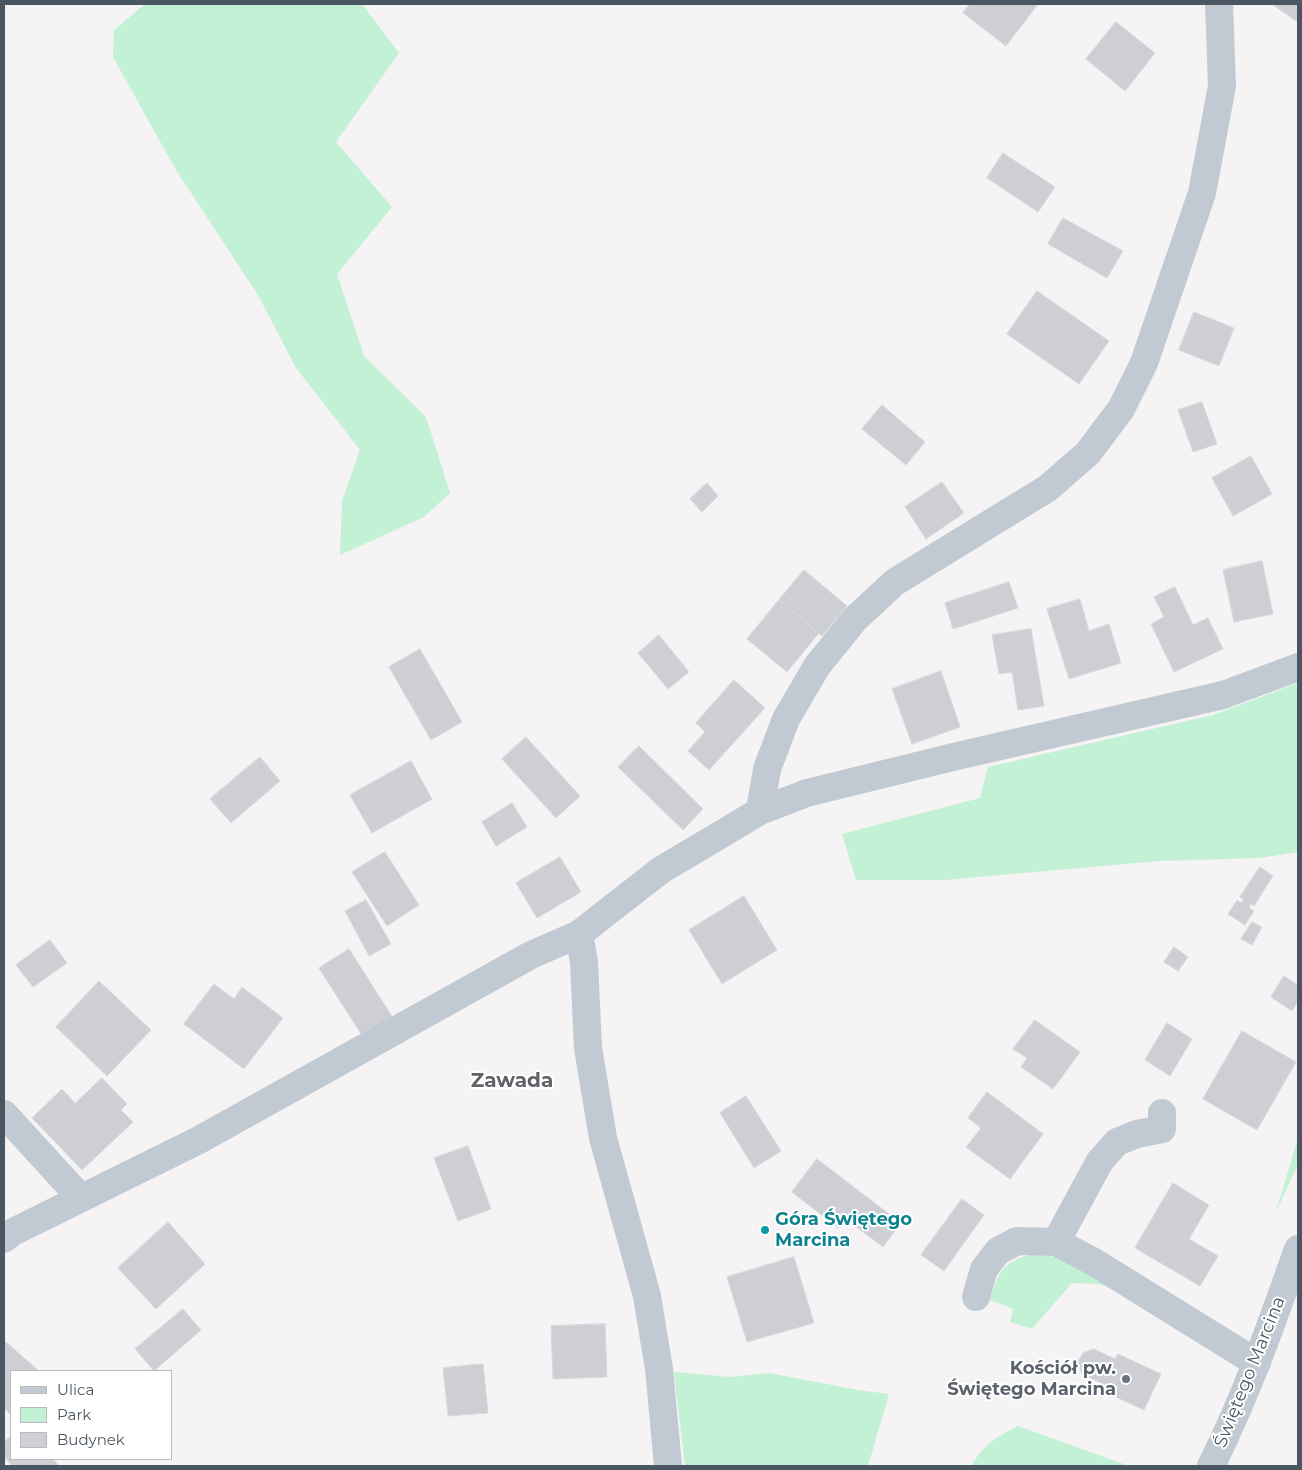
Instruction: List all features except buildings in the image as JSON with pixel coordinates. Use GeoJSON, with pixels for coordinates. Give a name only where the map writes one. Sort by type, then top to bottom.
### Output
{"type":"FeatureCollection","features":[{"type":"Feature","properties":{"kind":"street"},"geometry":{"type":"LineString","coordinates":[[760,811],[767,769],[786,719],[817,666],[855,620],[895,582],[1048,488],[1088,453],[1121,408],[1144,363],[1202,193],[1222,86],[1219,4]]}},
{"type":"Feature","properties":{"kind":"street"},"geometry":{"type":"LineString","coordinates":[[4,1238],[80,1197],[199,1140],[531,954],[579,934],[661,870],[760,811],[807,793],[1223,695],[1298,667]]}},
{"type":"Feature","properties":{"kind":"street"},"geometry":{"type":"LineString","coordinates":[[579,934],[584,962],[588,1048],[603,1138],[647,1296],[659,1369],[668,1466]]}},
{"type":"Feature","properties":{"kind":"street"},"geometry":{"type":"LineString","coordinates":[[1056,1242],[1100,1162],[1117,1142],[1137,1134],[1162,1130],[1162,1113]]}},
{"type":"Feature","properties":{"kind":"street"},"geometry":{"type":"LineString","coordinates":[[4,1114],[80,1197]]}},
{"type":"Feature","properties":{"kind":"street"},"geometry":{"type":"LineString","coordinates":[[976,1297],[984,1269],[998,1251],[1017,1241],[1056,1242],[1094,1262],[1258,1363]]}},
{"type":"Feature","properties":{"kind":"street","name":"Świętego Marcina"},"geometry":{"type":"LineString","coordinates":[[1211,1466],[1258,1363],[1298,1249]]}},
{"type":"Feature","properties":{"kind":"green space"},"geometry":{"type":"Polygon","coordinates":[[[145,4],[362,4],[399,53],[336,142],[392,207],[337,274],[364,356],[426,417],[450,493],[424,517],[340,555],[342,501],[360,450],[296,368],[258,295],[176,170],[113,57],[114,30],[145,4]]]}},
{"type":"Feature","properties":{"kind":"green space"},"geometry":{"type":"Polygon","coordinates":[[[1298,683],[1298,852],[1260,858],[1159,861],[945,880],[856,880],[842,834],[980,798],[988,767],[1213,715],[1298,683]]]}},
{"type":"Feature","properties":{"kind":"green space"},"geometry":{"type":"Polygon","coordinates":[[[1298,1138],[1298,1164],[1276,1212],[1298,1138]]]}},
{"type":"Feature","properties":{"kind":"green space"},"geometry":{"type":"Polygon","coordinates":[[[1034,1253],[1065,1259],[1121,1291],[1099,1284],[1072,1283],[1032,1329],[1010,1322],[1013,1309],[990,1300],[993,1289],[1000,1274],[1009,1264],[1034,1253]]]}},
{"type":"Feature","properties":{"kind":"green space"},"geometry":{"type":"Polygon","coordinates":[[[674,1372],[730,1377],[769,1373],[889,1394],[868,1466],[685,1466],[674,1372]]]}},
{"type":"Feature","properties":{"kind":"green space"},"geometry":{"type":"Polygon","coordinates":[[[1018,1426],[1129,1466],[971,1466],[981,1451],[991,1442],[1018,1426]]]}},
{"type":"Feature","properties":{"kind":"place","name":"Góra Świętego Marcina"},"geometry":{"type":"Point","coordinates":[765,1230]}},
{"type":"Feature","properties":{"kind":"place","name":"Kościół pw. Świętego Marcina"},"geometry":{"type":"Point","coordinates":[1126,1379]}},
{"type":"Feature","properties":{"kind":"district","name":"Zawada"},"geometry":{"type":"Point","coordinates":[512,1081]}}]}
